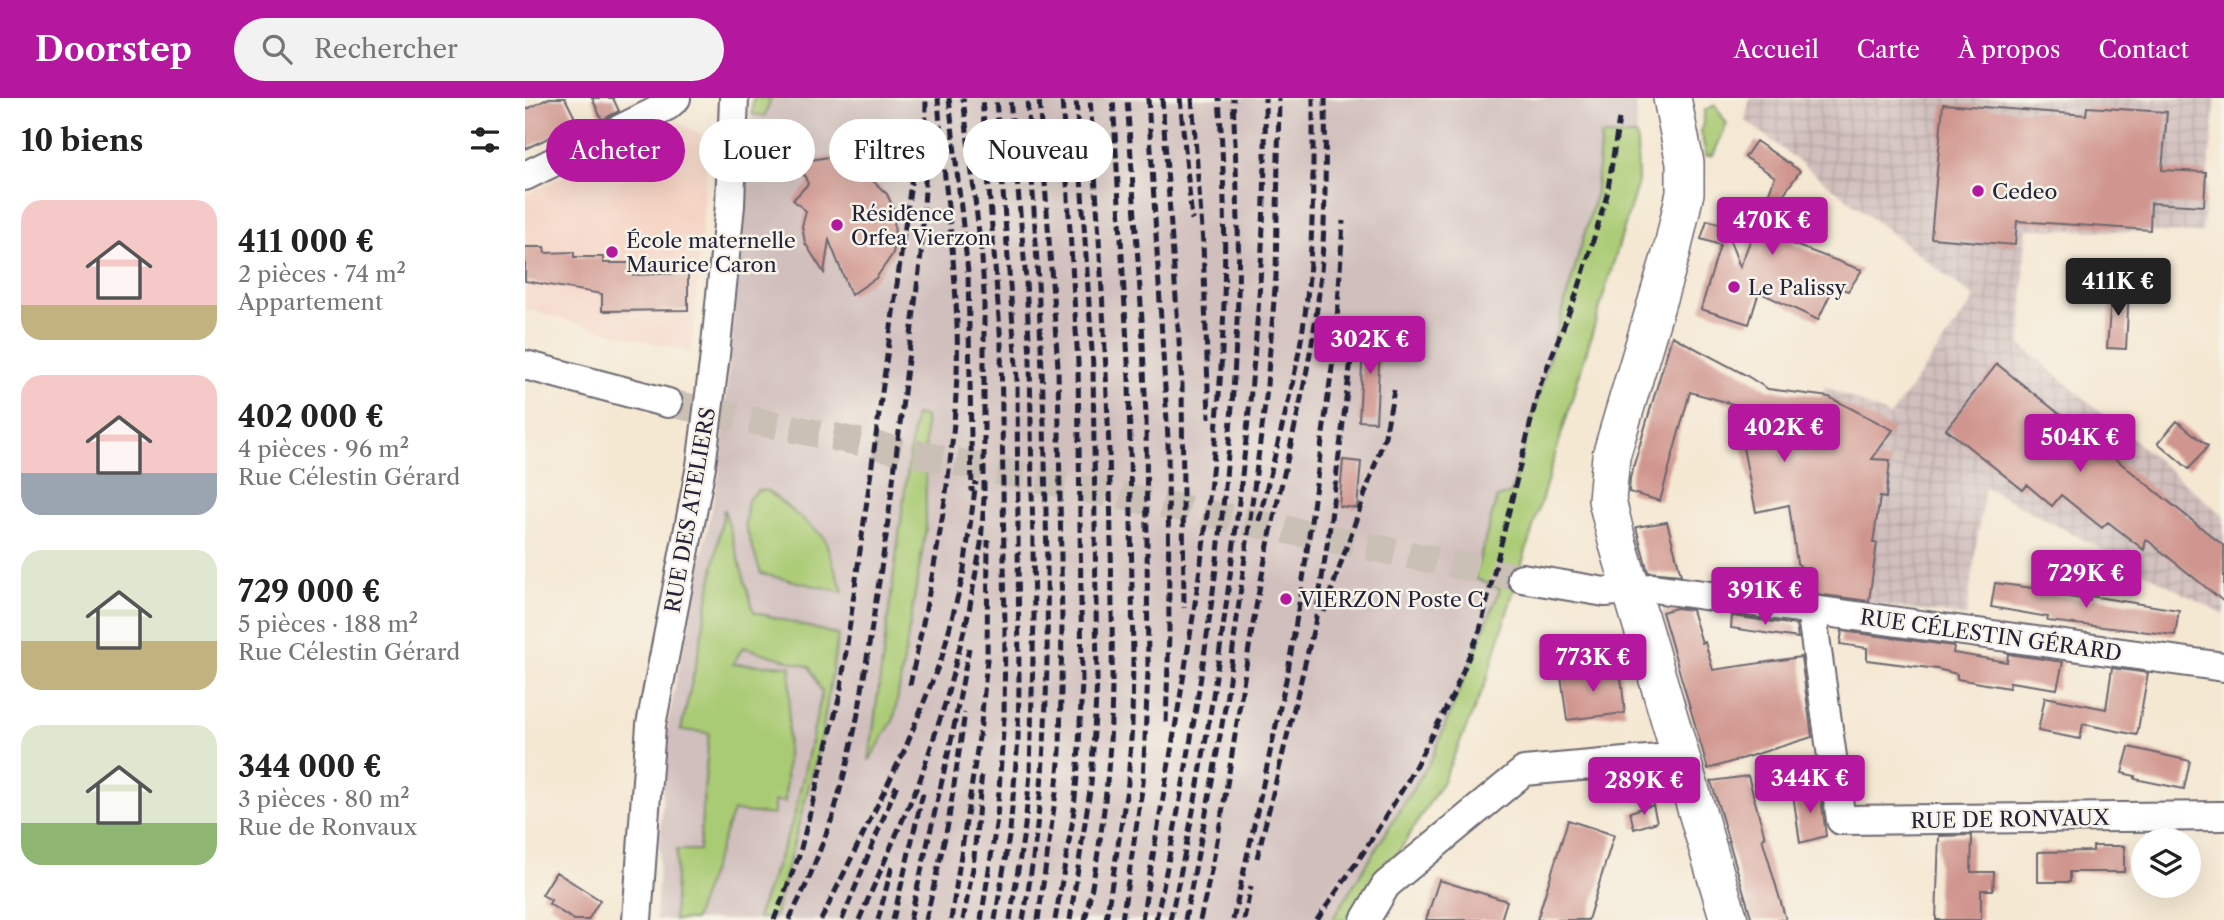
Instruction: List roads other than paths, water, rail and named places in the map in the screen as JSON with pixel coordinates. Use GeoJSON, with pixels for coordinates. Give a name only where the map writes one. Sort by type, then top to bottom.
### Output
{"type":"FeatureCollection","features":[{"type":"Feature","properties":{"kind":"main road"},"geometry":{"type":"LineString","coordinates":[[1672,98],[1685,163],[1685,193],[1680,220],[1611,456],[1608,475],[1610,513],[1729,920]]}},
{"type":"Feature","properties":{"kind":"street"},"geometry":{"type":"LineString","coordinates":[[525,176],[667,106],[676,98]]}},
{"type":"Feature","properties":{"kind":"street","name":"RUE DES ATELIERS"},"geometry":{"type":"LineString","coordinates":[[637,920],[651,725],[701,466],[715,355],[730,205],[734,98]]}},
{"type":"Feature","properties":{"kind":"street"},"geometry":{"type":"LineString","coordinates":[[525,365],[668,403]]}},
{"type":"Feature","properties":{"kind":"street","name":"RUE CÉLESTIN GÉRARD"},"geometry":{"type":"LineString","coordinates":[[1522,578],[1605,592],[1653,587],[2224,667]]}},
{"type":"Feature","properties":{"kind":"street","name":"RUE DE RONVAUX"},"geometry":{"type":"LineString","coordinates":[[1811,609],[1841,820],[2224,816]]}},
{"type":"Feature","properties":{"kind":"street"},"geometry":{"type":"LineString","coordinates":[[1366,920],[1386,885],[1524,771],[1681,757]]}},
{"type":"Feature","properties":{"kind":"tunnel"},"geometry":{"type":"LineString","coordinates":[[668,403],[1522,578]]}},
{"type":"Feature","properties":{"kind":"railway"},"geometry":{"type":"LineString","coordinates":[[789,920],[808,881],[833,816],[859,709],[886,537],[921,255],[926,98]]}},
{"type":"Feature","properties":{"kind":"railway"},"geometry":{"type":"LineString","coordinates":[[910,685],[946,491],[957,374],[954,270],[938,98]]}},
{"type":"Feature","properties":{"kind":"railway"},"geometry":{"type":"LineString","coordinates":[[949,98],[968,272],[972,492]]}},
{"type":"Feature","properties":{"kind":"railway"},"geometry":{"type":"LineString","coordinates":[[859,920],[920,780],[945,704],[969,611],[981,544],[984,498],[984,293],[963,98]]}},
{"type":"Feature","properties":{"kind":"railway"},"geometry":{"type":"LineString","coordinates":[[981,920],[997,819],[1004,718],[1005,630],[1001,344],[982,98]]}},
{"type":"Feature","properties":{"kind":"railway"},"geometry":{"type":"LineString","coordinates":[[995,920],[1010,831],[1018,740],[1019,683],[1017,379],[996,98]]}},
{"type":"Feature","properties":{"kind":"railway"},"geometry":{"type":"LineString","coordinates":[[1010,98],[1030,359],[1034,615],[1030,774],[1025,826],[1010,920]]}},
{"type":"Feature","properties":{"kind":"railway"},"geometry":{"type":"LineString","coordinates":[[1023,920],[1038,817],[1047,666],[1045,460],[1027,98]]}},
{"type":"Feature","properties":{"kind":"railway"},"geometry":{"type":"LineString","coordinates":[[1038,920],[1060,752],[1062,624],[1058,367],[1039,98]]}},
{"type":"Feature","properties":{"kind":"railway"},"geometry":{"type":"LineString","coordinates":[[1055,920],[1073,819],[1082,682],[1078,363],[1062,98]]}},
{"type":"Feature","properties":{"kind":"railway"},"geometry":{"type":"LineString","coordinates":[[1070,920],[1091,784],[1097,680],[1093,367],[1076,98]]}},
{"type":"Feature","properties":{"kind":"railway"},"geometry":{"type":"LineString","coordinates":[[1085,920],[1105,799],[1112,677],[1108,430],[1090,98]]}},
{"type":"Feature","properties":{"kind":"railway"},"geometry":{"type":"LineString","coordinates":[[1106,920],[1128,783],[1133,658],[1129,379],[1113,98]]}},
{"type":"Feature","properties":{"kind":"railway"},"geometry":{"type":"LineString","coordinates":[[1122,920],[1143,783],[1148,672],[1146,418],[1127,98]]}},
{"type":"Feature","properties":{"kind":"railway"},"geometry":{"type":"LineString","coordinates":[[1148,98],[1168,439],[1169,633],[1166,724]]}},
{"type":"Feature","properties":{"kind":"railway"},"geometry":{"type":"LineString","coordinates":[[1162,98],[1182,384],[1184,608]]}},
{"type":"Feature","properties":{"kind":"railway"},"geometry":{"type":"LineString","coordinates":[[1180,98],[1192,220]]}},
{"type":"Feature","properties":{"kind":"railway"},"geometry":{"type":"LineString","coordinates":[[1192,98],[1203,243],[1209,418]]}},
{"type":"Feature","properties":{"kind":"railway"},"geometry":{"type":"LineString","coordinates":[[1142,920],[1187,658],[1213,461],[1222,358],[1224,284],[1219,98]]}},
{"type":"Feature","properties":{"kind":"railway"},"geometry":{"type":"LineString","coordinates":[[1156,920],[1198,697],[1226,472],[1238,293],[1238,209],[1233,98]]}},
{"type":"Feature","properties":{"kind":"railway"},"geometry":{"type":"LineString","coordinates":[[1170,920],[1210,711],[1239,501],[1259,300],[1265,98]]}},
{"type":"Feature","properties":{"kind":"railway"},"geometry":{"type":"LineString","coordinates":[[1185,920],[1226,702],[1266,397],[1276,276],[1279,98]]}},
{"type":"Feature","properties":{"kind":"railway"},"geometry":{"type":"LineString","coordinates":[[1259,521],[1291,388],[1306,307],[1312,229],[1313,98]]}},
{"type":"Feature","properties":{"kind":"railway"},"geometry":{"type":"LineString","coordinates":[[1200,920],[1218,833],[1263,570],[1313,336],[1323,248],[1325,98]]}},
{"type":"Feature","properties":{"kind":"railway"},"geometry":{"type":"LineString","coordinates":[[1317,920],[1407,782],[1453,695],[1480,630],[1539,388],[1578,290],[1607,195],[1619,119]]}},
{"type":"Feature","properties":{"kind":"railway"},"geometry":{"type":"LineString","coordinates":[[774,920],[799,856],[840,695],[911,182]]}},
{"type":"Feature","properties":{"kind":"railway"},"geometry":{"type":"LineString","coordinates":[[1233,920],[1288,671],[1304,573],[1336,338],[1343,221]]}},
{"type":"Feature","properties":{"kind":"railway"},"geometry":{"type":"LineString","coordinates":[[1257,858],[1315,623],[1354,336]]}},
{"type":"Feature","properties":{"kind":"railway"},"geometry":{"type":"LineString","coordinates":[[1324,612],[1385,436],[1394,390]]}},
{"type":"Feature","properties":{"kind":"railway"},"geometry":{"type":"LineString","coordinates":[[821,920],[905,749],[942,657],[963,576],[976,482]]}},
{"type":"Feature","properties":{"kind":"railway"},"geometry":{"type":"LineString","coordinates":[[951,920],[981,724],[987,660],[988,540]]}},
{"type":"Feature","properties":{"kind":"railway"},"geometry":{"type":"LineString","coordinates":[[910,920],[952,737],[969,648]]}},
{"type":"Feature","properties":{"kind":"railway"},"geometry":{"type":"LineString","coordinates":[[926,920],[948,824],[965,713]]}},
{"type":"Feature","properties":{"kind":"railway"},"geometry":{"type":"LineString","coordinates":[[963,920],[973,868],[982,772]]}},
{"type":"Feature","properties":{"kind":"railway"},"geometry":{"type":"LineString","coordinates":[[842,920],[898,782]]}},
{"type":"Feature","properties":{"kind":"railway"},"geometry":{"type":"LineString","coordinates":[[893,920],[924,789]]}},
{"type":"Feature","properties":{"kind":"railway"},"geometry":{"type":"LineString","coordinates":[[878,920],[892,866]]}},
{"type":"Feature","properties":{"kind":"railway"},"geometry":{"type":"LineString","coordinates":[[1244,920],[1251,886]]}},
{"type":"Feature","properties":{"kind":"place","name":"Cedeo"},"geometry":{"type":"Point","coordinates":[1978,191]}},
{"type":"Feature","properties":{"kind":"place","name":"Résidence Orfea Vierzon"},"geometry":{"type":"Point","coordinates":[837,225]}},
{"type":"Feature","properties":{"kind":"place","name":"École maternelle Maurice Caron"},"geometry":{"type":"Point","coordinates":[612,252]}},
{"type":"Feature","properties":{"kind":"place","name":"Le Palissy"},"geometry":{"type":"Point","coordinates":[1734,287]}},
{"type":"Feature","properties":{"kind":"place","name":"VIERZON Poste C"},"geometry":{"type":"Point","coordinates":[1286,599]}}]}
